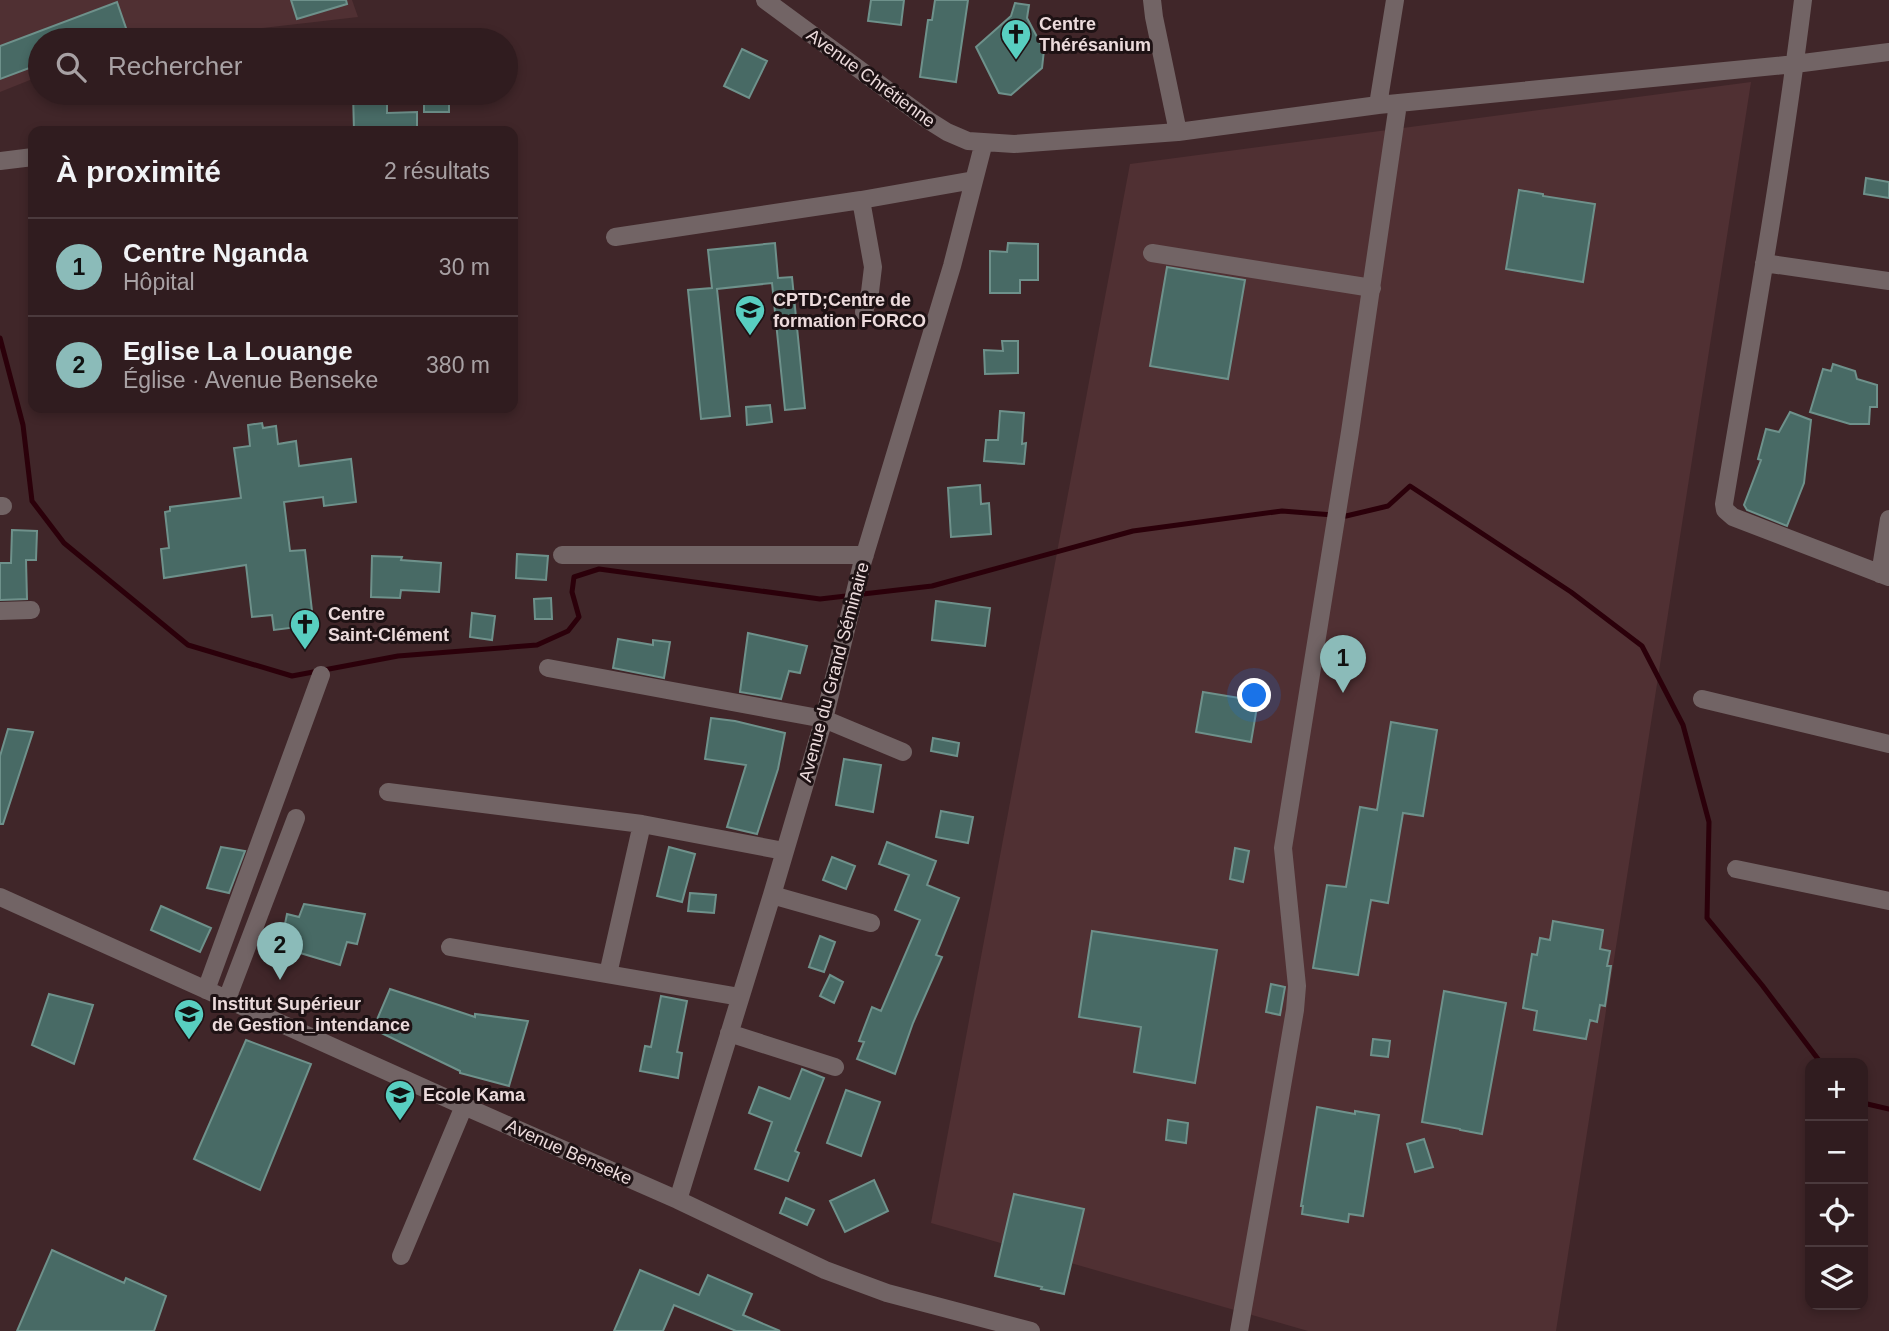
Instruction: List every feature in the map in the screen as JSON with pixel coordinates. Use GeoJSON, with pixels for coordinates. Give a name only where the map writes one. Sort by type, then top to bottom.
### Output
{"type":"FeatureCollection","features":[{"type":"Feature","properties":{"kind":"street","name":"Avenue Chrétienne"},"geometry":{"type":"LineString","coordinates":[[765,0],[947,132],[968,141],[1014,144],[1178,132],[1378,105],[1795,64],[1889,52]]}},
{"type":"Feature","properties":{"kind":"street"},"geometry":{"type":"LineString","coordinates":[[1153,0],[1154,17],[1178,132]]}},
{"type":"Feature","properties":{"kind":"street"},"geometry":{"type":"LineString","coordinates":[[1378,105],[1395,0]]}},
{"type":"Feature","properties":{"kind":"street"},"geometry":{"type":"LineString","coordinates":[[1803,0],[1764,263],[1724,504],[1725,510],[1733,517],[1884,575],[1889,519]]}},
{"type":"Feature","properties":{"kind":"street"},"geometry":{"type":"LineString","coordinates":[[1239,1331],[1295,1010],[1296,970],[1283,848],[1339,504],[1398,104]]}},
{"type":"Feature","properties":{"kind":"street","name":"Avenue du Grand Séminaire"},"geometry":{"type":"LineString","coordinates":[[678,1200],[824,719],[864,559],[952,266],[984,142]]}},
{"type":"Feature","properties":{"kind":"street"},"geometry":{"type":"LineString","coordinates":[[0,162],[28,159]]}},
{"type":"Feature","properties":{"kind":"street"},"geometry":{"type":"LineString","coordinates":[[615,237],[974,180]]}},
{"type":"Feature","properties":{"kind":"street"},"geometry":{"type":"LineString","coordinates":[[861,200],[873,267],[864,312]]}},
{"type":"Feature","properties":{"kind":"street"},"geometry":{"type":"LineString","coordinates":[[1152,253],[1371,288]]}},
{"type":"Feature","properties":{"kind":"street"},"geometry":{"type":"LineString","coordinates":[[1764,263],[1889,281]]}},
{"type":"Feature","properties":{"kind":"street"},"geometry":{"type":"LineString","coordinates":[[562,555],[864,559]]}},
{"type":"Feature","properties":{"kind":"street"},"geometry":{"type":"LineString","coordinates":[[0,611],[31,610]]}},
{"type":"Feature","properties":{"kind":"street"},"geometry":{"type":"LineString","coordinates":[[548,668],[824,719],[903,752]]}},
{"type":"Feature","properties":{"kind":"street"},"geometry":{"type":"LineString","coordinates":[[206,990],[321,675]]}},
{"type":"Feature","properties":{"kind":"street"},"geometry":{"type":"LineString","coordinates":[[1702,699],[1889,744]]}},
{"type":"Feature","properties":{"kind":"street"},"geometry":{"type":"LineString","coordinates":[[388,792],[642,824],[784,851]]}},
{"type":"Feature","properties":{"kind":"street"},"geometry":{"type":"LineString","coordinates":[[227,999],[296,818]]}},
{"type":"Feature","properties":{"kind":"street"},"geometry":{"type":"LineString","coordinates":[[608,974],[642,824]]}},
{"type":"Feature","properties":{"kind":"street"},"geometry":{"type":"LineString","coordinates":[[1736,869],[1889,901]]}},
{"type":"Feature","properties":{"kind":"street"},"geometry":{"type":"LineString","coordinates":[[772,895],[871,923]]}},
{"type":"Feature","properties":{"kind":"street","name":"Avenue Benseke"},"geometry":{"type":"LineString","coordinates":[[0,897],[678,1200],[825,1269],[916,1302],[1031,1331]]}},
{"type":"Feature","properties":{"kind":"street"},"geometry":{"type":"LineString","coordinates":[[450,947],[740,997]]}},
{"type":"Feature","properties":{"kind":"street"},"geometry":{"type":"LineString","coordinates":[[729,1033],[835,1067]]}},
{"type":"Feature","properties":{"kind":"street"},"geometry":{"type":"LineString","coordinates":[[401,1256],[464,1106]]}},
{"type":"Feature","properties":{"kind":"shaded area"},"geometry":{"type":"Polygon","coordinates":[[[0,0],[352,0],[358,17],[263,28],[28,28],[28,81],[0,92],[0,0]]]}},
{"type":"Feature","properties":{"kind":"shaded area"},"geometry":{"type":"Polygon","coordinates":[[[1751,82],[1556,1331],[1308,1331],[931,1223],[1130,164],[1751,82]]]}},
{"type":"Feature","properties":{"kind":"building"},"geometry":{"type":"Polygon","coordinates":[[[291,0],[346,0],[347,4],[297,19],[291,0]]]}},
{"type":"Feature","properties":{"kind":"building"},"geometry":{"type":"Polygon","coordinates":[[[871,0],[904,0],[901,25],[868,21],[871,0]]]}},
{"type":"Feature","properties":{"kind":"building"},"geometry":{"type":"Polygon","coordinates":[[[935,0],[968,0],[956,82],[920,77],[928,20],[932,20],[935,0]]]}},
{"type":"Feature","properties":{"kind":"building"},"geometry":{"type":"Polygon","coordinates":[[[117,2],[126,28],[48,28],[117,2]]]}},
{"type":"Feature","properties":{"kind":"building"},"geometry":{"type":"Polygon","coordinates":[[[1015,3],[1029,5],[1027,18],[1044,50],[1042,68],[1011,95],[999,93],[976,47],[1011,16],[1015,3]]]}},
{"type":"Feature","properties":{"kind":"building"},"geometry":{"type":"Polygon","coordinates":[[[28,35],[28,68],[0,79],[0,46],[28,35]]]}},
{"type":"Feature","properties":{"kind":"building"},"geometry":{"type":"Polygon","coordinates":[[[742,49],[767,61],[749,98],[724,86],[742,49]]]}},
{"type":"Feature","properties":{"kind":"building"},"geometry":{"type":"Polygon","coordinates":[[[353,105],[387,105],[387,113],[417,112],[417,126],[354,126],[353,105]]]}},
{"type":"Feature","properties":{"kind":"building"},"geometry":{"type":"Polygon","coordinates":[[[424,105],[449,105],[449,112],[424,112],[424,105]]]}},
{"type":"Feature","properties":{"kind":"building"},"geometry":{"type":"Polygon","coordinates":[[[1866,178],[1889,182],[1889,198],[1864,194],[1866,178]]]}},
{"type":"Feature","properties":{"kind":"building"},"geometry":{"type":"Polygon","coordinates":[[[1519,190],[1595,204],[1583,282],[1506,269],[1519,190]]]}},
{"type":"Feature","properties":{"kind":"building"},"geometry":{"type":"Polygon","coordinates":[[[775,243],[778,278],[792,277],[805,408],[785,410],[772,283],[717,289],[730,416],[701,419],[688,290],[712,288],[708,250],[775,243]]]}},
{"type":"Feature","properties":{"kind":"building"},"geometry":{"type":"Polygon","coordinates":[[[1008,243],[1038,244],[1038,280],[1020,280],[1020,293],[990,293],[990,251],[1007,252],[1008,243]]]}},
{"type":"Feature","properties":{"kind":"building"},"geometry":{"type":"Polygon","coordinates":[[[1167,267],[1245,280],[1228,379],[1150,366],[1167,267]]]}},
{"type":"Feature","properties":{"kind":"building"},"geometry":{"type":"Polygon","coordinates":[[[1002,341],[1018,341],[1018,373],[985,374],[984,350],[1003,351],[1002,341]]]}},
{"type":"Feature","properties":{"kind":"building"},"geometry":{"type":"Polygon","coordinates":[[[1833,364],[1855,371],[1857,379],[1877,385],[1877,407],[1870,407],[1869,424],[1850,424],[1810,412],[1823,369],[1831,371],[1833,364]]]}},
{"type":"Feature","properties":{"kind":"building"},"geometry":{"type":"Polygon","coordinates":[[[770,405],[772,422],[747,425],[746,407],[770,405]]]}},
{"type":"Feature","properties":{"kind":"building"},"geometry":{"type":"Polygon","coordinates":[[[1000,411],[1024,413],[1024,464],[984,461],[986,440],[998,440],[1000,411]]]}},
{"type":"Feature","properties":{"kind":"building"},"geometry":{"type":"Polygon","coordinates":[[[1790,412],[1811,420],[1804,483],[1787,526],[1747,510],[1744,505],[1761,460],[1758,459],[1766,429],[1779,432],[1790,412]]]}},
{"type":"Feature","properties":{"kind":"building"},"geometry":{"type":"Polygon","coordinates":[[[262,423],[263,428],[276,426],[278,444],[296,441],[299,466],[351,459],[356,502],[324,506],[323,497],[284,502],[290,551],[305,550],[312,611],[296,613],[298,627],[274,630],[272,615],[252,617],[246,565],[164,578],[161,549],[169,548],[165,512],[170,511],[170,507],[241,498],[234,448],[250,446],[248,425],[262,423]]]}},
{"type":"Feature","properties":{"kind":"building"},"geometry":{"type":"Polygon","coordinates":[[[980,485],[981,504],[989,503],[991,534],[951,537],[948,488],[980,485]]]}},
{"type":"Feature","properties":{"kind":"building"},"geometry":{"type":"Polygon","coordinates":[[[12,530],[37,531],[36,560],[26,560],[27,599],[0,600],[0,563],[11,563],[12,530]]]}},
{"type":"Feature","properties":{"kind":"building"},"geometry":{"type":"Polygon","coordinates":[[[517,554],[548,556],[546,580],[516,578],[517,554]]]}},
{"type":"Feature","properties":{"kind":"building"},"geometry":{"type":"Polygon","coordinates":[[[372,556],[441,563],[439,592],[401,590],[400,598],[371,597],[372,556]]]}},
{"type":"Feature","properties":{"kind":"building"},"geometry":{"type":"Polygon","coordinates":[[[551,598],[552,619],[535,619],[534,599],[551,598]]]}},
{"type":"Feature","properties":{"kind":"building"},"geometry":{"type":"Polygon","coordinates":[[[936,601],[990,608],[985,646],[932,640],[936,601]]]}},
{"type":"Feature","properties":{"kind":"building"},"geometry":{"type":"Polygon","coordinates":[[[472,613],[495,616],[492,640],[470,637],[472,613]]]}},
{"type":"Feature","properties":{"kind":"building"},"geometry":{"type":"Polygon","coordinates":[[[748,633],[807,646],[800,673],[789,671],[781,699],[740,692],[748,633]]]}},
{"type":"Feature","properties":{"kind":"building"},"geometry":{"type":"Polygon","coordinates":[[[618,639],[653,645],[653,640],[670,642],[664,678],[613,668],[618,639]]]}},
{"type":"Feature","properties":{"kind":"building"},"geometry":{"type":"Polygon","coordinates":[[[1203,692],[1258,701],[1251,742],[1196,732],[1203,692]]]}},
{"type":"Feature","properties":{"kind":"building"},"geometry":{"type":"Polygon","coordinates":[[[711,718],[785,733],[778,769],[757,834],[727,827],[746,765],[705,759],[711,718]]]}},
{"type":"Feature","properties":{"kind":"building"},"geometry":{"type":"Polygon","coordinates":[[[1391,722],[1437,730],[1423,816],[1403,813],[1388,903],[1371,900],[1358,975],[1313,968],[1327,885],[1346,887],[1360,807],[1377,810],[1391,722]]]}},
{"type":"Feature","properties":{"kind":"building"},"geometry":{"type":"Polygon","coordinates":[[[8,729],[33,732],[3,824],[0,824],[0,756],[8,729]]]}},
{"type":"Feature","properties":{"kind":"building"},"geometry":{"type":"Polygon","coordinates":[[[933,738],[959,743],[957,756],[931,751],[933,738]]]}},
{"type":"Feature","properties":{"kind":"building"},"geometry":{"type":"Polygon","coordinates":[[[844,759],[881,765],[873,812],[836,805],[844,759]]]}},
{"type":"Feature","properties":{"kind":"building"},"geometry":{"type":"Polygon","coordinates":[[[941,811],[973,817],[968,843],[936,837],[941,811]]]}},
{"type":"Feature","properties":{"kind":"building"},"geometry":{"type":"Polygon","coordinates":[[[887,842],[936,861],[927,885],[959,898],[936,955],[942,957],[913,1023],[895,1074],[857,1059],[864,1042],[859,1041],[872,1007],[881,1011],[920,920],[895,910],[909,875],[879,864],[887,842]]]}},
{"type":"Feature","properties":{"kind":"building"},"geometry":{"type":"Polygon","coordinates":[[[221,847],[245,851],[229,893],[207,888],[221,847]]]}},
{"type":"Feature","properties":{"kind":"building"},"geometry":{"type":"Polygon","coordinates":[[[669,847],[695,854],[682,902],[657,896],[669,847]]]}},
{"type":"Feature","properties":{"kind":"building"},"geometry":{"type":"Polygon","coordinates":[[[1235,848],[1249,851],[1243,882],[1230,879],[1235,848]]]}},
{"type":"Feature","properties":{"kind":"building"},"geometry":{"type":"Polygon","coordinates":[[[832,857],[855,866],[846,889],[823,880],[832,857]]]}},
{"type":"Feature","properties":{"kind":"building"},"geometry":{"type":"Polygon","coordinates":[[[690,893],[716,895],[714,913],[688,911],[690,893]]]}},
{"type":"Feature","properties":{"kind":"building"},"geometry":{"type":"Polygon","coordinates":[[[304,904],[365,914],[357,944],[347,942],[340,965],[287,949],[294,932],[284,929],[287,914],[299,917],[304,904]]]}},
{"type":"Feature","properties":{"kind":"building"},"geometry":{"type":"Polygon","coordinates":[[[161,906],[211,928],[200,952],[151,930],[161,906]]]}},
{"type":"Feature","properties":{"kind":"building"},"geometry":{"type":"Polygon","coordinates":[[[1553,921],[1603,930],[1600,949],[1610,951],[1607,966],[1611,966],[1605,1006],[1600,1005],[1597,1022],[1590,1020],[1586,1039],[1534,1030],[1537,1011],[1523,1008],[1532,954],[1537,955],[1540,938],[1550,940],[1553,921]]]}},
{"type":"Feature","properties":{"kind":"building"},"geometry":{"type":"Polygon","coordinates":[[[1092,931],[1217,950],[1195,1083],[1134,1072],[1141,1027],[1079,1017],[1092,931]]]}},
{"type":"Feature","properties":{"kind":"building"},"geometry":{"type":"Polygon","coordinates":[[[820,936],[835,942],[824,972],[809,967],[820,936]]]}},
{"type":"Feature","properties":{"kind":"building"},"geometry":{"type":"Polygon","coordinates":[[[830,975],[843,982],[834,1003],[820,996],[830,975]]]}},
{"type":"Feature","properties":{"kind":"building"},"geometry":{"type":"Polygon","coordinates":[[[1271,984],[1285,987],[1280,1015],[1266,1012],[1271,984]]]}},
{"type":"Feature","properties":{"kind":"building"},"geometry":{"type":"Polygon","coordinates":[[[390,989],[475,1017],[475,1014],[528,1021],[509,1086],[460,1073],[373,1029],[390,989]]]}},
{"type":"Feature","properties":{"kind":"building"},"geometry":{"type":"Polygon","coordinates":[[[1444,991],[1506,1003],[1482,1134],[1422,1122],[1444,991]]]}},
{"type":"Feature","properties":{"kind":"building"},"geometry":{"type":"Polygon","coordinates":[[[49,994],[93,1005],[74,1064],[32,1045],[49,994]]]}},
{"type":"Feature","properties":{"kind":"building"},"geometry":{"type":"Polygon","coordinates":[[[661,996],[687,1001],[677,1052],[682,1053],[678,1078],[640,1071],[645,1046],[651,1047],[661,996]]]}},
{"type":"Feature","properties":{"kind":"building"},"geometry":{"type":"Polygon","coordinates":[[[1373,1039],[1390,1041],[1388,1057],[1371,1055],[1373,1039]]]}},
{"type":"Feature","properties":{"kind":"building"},"geometry":{"type":"Polygon","coordinates":[[[246,1040],[311,1064],[260,1190],[194,1159],[246,1040]]]}},
{"type":"Feature","properties":{"kind":"building"},"geometry":{"type":"Polygon","coordinates":[[[802,1069],[824,1078],[795,1151],[799,1153],[788,1181],[755,1169],[772,1122],[749,1113],[759,1087],[790,1099],[802,1069]]]}},
{"type":"Feature","properties":{"kind":"building"},"geometry":{"type":"Polygon","coordinates":[[[846,1090],[880,1102],[861,1156],[827,1143],[846,1090]]]}},
{"type":"Feature","properties":{"kind":"building"},"geometry":{"type":"Polygon","coordinates":[[[1317,1107],[1379,1115],[1363,1216],[1349,1214],[1348,1222],[1302,1214],[1301,1206],[1317,1107]]]}},
{"type":"Feature","properties":{"kind":"building"},"geometry":{"type":"Polygon","coordinates":[[[1168,1120],[1188,1123],[1186,1143],[1166,1140],[1168,1120]]]}},
{"type":"Feature","properties":{"kind":"building"},"geometry":{"type":"Polygon","coordinates":[[[1424,1139],[1433,1167],[1415,1172],[1407,1144],[1424,1139]]]}},
{"type":"Feature","properties":{"kind":"building"},"geometry":{"type":"Polygon","coordinates":[[[874,1180],[888,1211],[845,1232],[830,1201],[874,1180]]]}},
{"type":"Feature","properties":{"kind":"building"},"geometry":{"type":"Polygon","coordinates":[[[1014,1194],[1084,1209],[1064,1294],[995,1276],[1014,1194]]]}},
{"type":"Feature","properties":{"kind":"building"},"geometry":{"type":"Polygon","coordinates":[[[786,1198],[814,1210],[807,1225],[780,1213],[786,1198]]]}},
{"type":"Feature","properties":{"kind":"building"},"geometry":{"type":"Polygon","coordinates":[[[52,1250],[124,1283],[126,1278],[166,1296],[154,1331],[17,1331],[52,1250]]]}},
{"type":"Feature","properties":{"kind":"building"},"geometry":{"type":"Polygon","coordinates":[[[640,1270],[699,1295],[708,1275],[752,1294],[743,1315],[780,1331],[736,1331],[674,1305],[663,1331],[614,1331],[640,1270]]]}},
{"type":"Feature","properties":{"kind":"waterway"},"geometry":{"type":"LineString","coordinates":[[0,338],[23,425],[32,501],[64,543],[188,645],[292,676],[398,656],[537,645],[568,631],[579,617],[572,592],[574,577],[599,569],[820,599],[932,586],[1133,531],[1282,511],[1346,516],[1388,506],[1410,486],[1571,592],[1642,646],[1683,725],[1709,822],[1707,918],[1817,1058]]}},
{"type":"Feature","properties":{"kind":"waterway"},"geometry":{"type":"LineString","coordinates":[[1868,1104],[1889,1109]]}},
{"type":"Feature","properties":{"kind":"place","name":"Centre Thérésanium"},"geometry":{"type":"Point","coordinates":[1016,61]}},
{"type":"Feature","properties":{"kind":"place","name":"CPTD;Centre de formation FORCO"},"geometry":{"type":"Point","coordinates":[750,337]}},
{"type":"Feature","properties":{"kind":"place","name":"Centre Saint-Clément"},"geometry":{"type":"Point","coordinates":[305,651]}},
{"type":"Feature","properties":{"kind":"place","name":"Centre Nganda"},"geometry":{"type":"Point","coordinates":[1343,693]}},
{"type":"Feature","properties":{"kind":"place","name":"Eglise La Louange"},"geometry":{"type":"Point","coordinates":[280,980]}},
{"type":"Feature","properties":{"kind":"place","name":"Institut Supérieur de Gestion_intendance"},"geometry":{"type":"Point","coordinates":[189,1041]}},
{"type":"Feature","properties":{"kind":"place","name":"Ecole Kama"},"geometry":{"type":"Point","coordinates":[400,1122]}}]}
